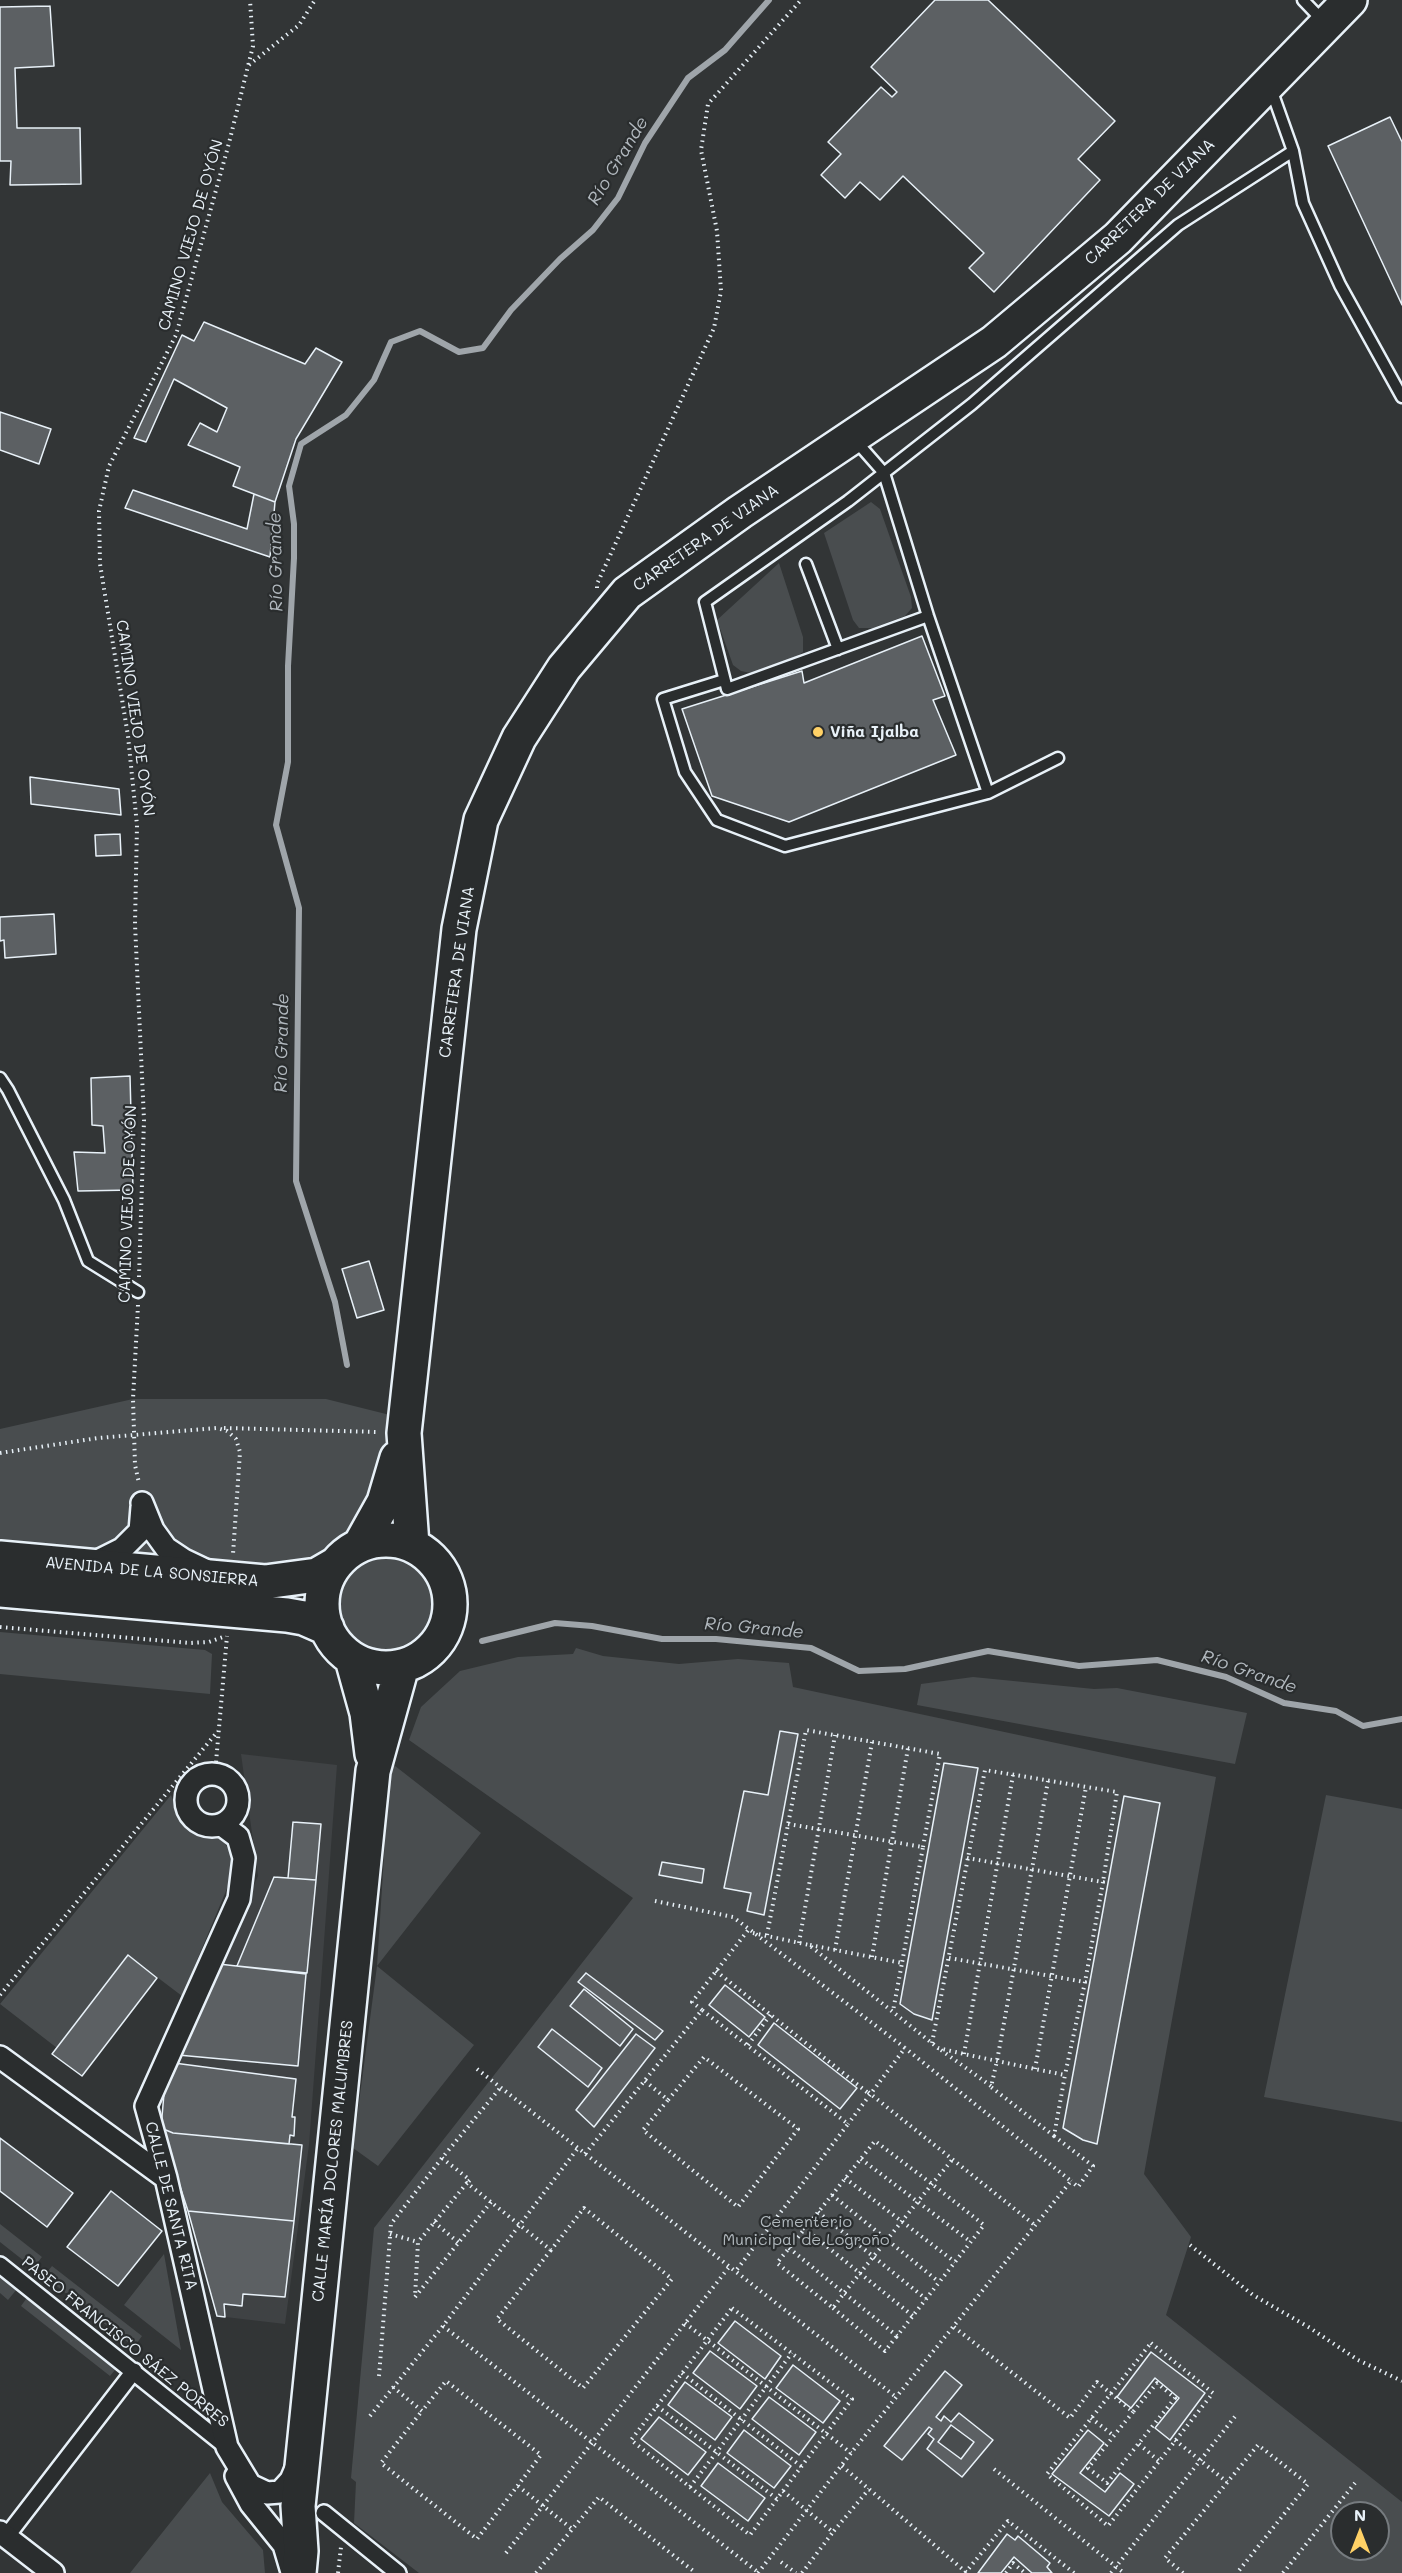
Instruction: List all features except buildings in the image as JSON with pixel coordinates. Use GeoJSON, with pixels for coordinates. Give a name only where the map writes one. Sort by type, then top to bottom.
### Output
{"type":"FeatureCollection","features":[{"type":"Feature","properties":{"kind":"main road","name":"CARRETERA DE VIANA"},"geometry":{"type":"LineString","coordinates":[[348,1555],[384,1502],[404,1433],[459,929],[481,820],[519,738],[564,668],[627,593],[740,512],[994,342],[1118,238],[1350,0]]}},
{"type":"Feature","properties":{"kind":"main road","name":"CARRETERA DE VIANA"},"geometry":{"type":"LineString","coordinates":[[404,1433],[412,1545]]}},
{"type":"Feature","properties":{"kind":"main road"},"geometry":{"type":"LineString","coordinates":[[377,1540],[395,1540],[412,1545],[429,1556],[442,1571],[449,1589],[451,1609],[446,1628],[436,1646],[421,1659],[402,1666],[385,1669],[368,1666],[352,1659],[342,1651],[327,1628],[323,1612],[323,1595],[327,1579],[348,1555],[377,1540]]}},
{"type":"Feature","properties":{"kind":"main road","name":"AVENIDA DE LA SONSIERRA"},"geometry":{"type":"LineString","coordinates":[[0,1590],[228,1598],[265,1582],[317,1575],[348,1555]]}},
{"type":"Feature","properties":{"kind":"main road","name":"AVENIDA DE LA SONSIERRA"},"geometry":{"type":"LineString","coordinates":[[0,1558],[89,1566],[228,1598],[295,1616],[327,1628]]}},
{"type":"Feature","properties":{"kind":"main road","name":"CALLE MARÍA DOLORES MALUMBRES"},"geometry":{"type":"LineString","coordinates":[[352,1659],[367,1713],[373,1771]]}},
{"type":"Feature","properties":{"kind":"main road","name":"CALLE MARÍA DOLORES MALUMBRES"},"geometry":{"type":"LineString","coordinates":[[300,2568],[298,2506],[373,1771],[402,1666]]}},
{"type":"Feature","properties":{"kind":"street"},"geometry":{"type":"LineString","coordinates":[[142,1503],[153,1530],[166,1548],[184,1560],[228,1598]]}},
{"type":"Feature","properties":{"kind":"street"},"geometry":{"type":"LineString","coordinates":[[89,1566],[122,1549],[140,1531],[142,1503]]}},
{"type":"Feature","properties":{"kind":"street"},"geometry":{"type":"LineString","coordinates":[[215,1774],[230,1781],[238,1797],[235,1814],[222,1825],[213,1827],[197,1822],[190,1816],[185,1799],[187,1791],[198,1778],[215,1774]]}},
{"type":"Feature","properties":{"kind":"street","name":"CALLE DE SANTA RITA"},"geometry":{"type":"LineString","coordinates":[[222,1825],[237,1837],[244,1858],[238,1899],[146,2106],[166,2178],[227,2447],[249,2485],[267,2493],[280,2492],[291,2480],[304,2445]]}},
{"type":"Feature","properties":{"kind":"street"},"geometry":{"type":"LineString","coordinates":[[0,2057],[166,2178]]}},
{"type":"Feature","properties":{"kind":"street","name":"PASEO FRANCISCO SÁEZ PORRES"},"geometry":{"type":"LineString","coordinates":[[0,2265],[227,2447]]}},
{"type":"Feature","properties":{"kind":"street"},"geometry":{"type":"LineString","coordinates":[[53,2573],[3,2535],[134,2371]]}},
{"type":"Feature","properties":{"kind":"street"},"geometry":{"type":"LineString","coordinates":[[227,2447],[237,2481],[251,2504],[300,2568]]}},
{"type":"Feature","properties":{"kind":"street"},"geometry":{"type":"LineString","coordinates":[[324,2513],[398,2573]]}},
{"type":"Feature","properties":{"kind":"lane"},"geometry":{"type":"LineString","coordinates":[[1304,0],[1326,24]]}},
{"type":"Feature","properties":{"kind":"lane"},"geometry":{"type":"LineString","coordinates":[[1269,83],[1293,151],[1303,203],[1331,265],[1402,397]]}},
{"type":"Feature","properties":{"kind":"lane"},"geometry":{"type":"LineString","coordinates":[[928,616],[727,689],[705,602],[848,501],[972,404],[1178,225],[1293,151]]}},
{"type":"Feature","properties":{"kind":"lane"},"geometry":{"type":"LineString","coordinates":[[853,438],[884,473],[928,616],[988,793]]}},
{"type":"Feature","properties":{"kind":"lane"},"geometry":{"type":"LineString","coordinates":[[806,564],[838,649]]}},
{"type":"Feature","properties":{"kind":"lane"},"geometry":{"type":"LineString","coordinates":[[724,680],[663,699],[685,772],[717,820],[785,846],[988,793],[1058,758]]}},
{"type":"Feature","properties":{"kind":"lane"},"geometry":{"type":"LineString","coordinates":[[0,1078],[64,1200],[88,1261],[138,1292]]}},
{"type":"Feature","properties":{"kind":"path","name":"CAMINO VIEJO DE OYÓN"},"geometry":{"type":"LineString","coordinates":[[142,1503],[135,1466],[133,1400],[144,1119],[135,924],[137,825],[128,736],[100,564],[99,511],[109,466],[176,335],[253,46],[250,0]]}},
{"type":"Feature","properties":{"kind":"path"},"geometry":{"type":"LineString","coordinates":[[248,66],[299,25],[315,0]]}},
{"type":"Feature","properties":{"kind":"path"},"geometry":{"type":"LineString","coordinates":[[603,621],[597,584],[714,328],[721,291],[717,231],[700,150],[708,104],[801,0]]}},
{"type":"Feature","properties":{"kind":"path"},"geometry":{"type":"LineString","coordinates":[[215,1774],[240,1452],[236,1439],[227,1431],[217,1428]]}},
{"type":"Feature","properties":{"kind":"path"},"geometry":{"type":"LineString","coordinates":[[0,1453],[98,1438],[217,1428],[404,1433]]}},
{"type":"Feature","properties":{"kind":"path"},"geometry":{"type":"LineString","coordinates":[[0,1627],[190,1643],[222,1639],[228,1598]]}},
{"type":"Feature","properties":{"kind":"path"},"geometry":{"type":"LineString","coordinates":[[767,1935],[806,1730],[940,1754],[893,2011]]}},
{"type":"Feature","properties":{"kind":"path"},"geometry":{"type":"LineString","coordinates":[[0,1995],[218,1731]]}},
{"type":"Feature","properties":{"kind":"path"},"geometry":{"type":"LineString","coordinates":[[799,1943],[835,1735]]}},
{"type":"Feature","properties":{"kind":"path"},"geometry":{"type":"LineString","coordinates":[[835,1950],[872,1742]]}},
{"type":"Feature","properties":{"kind":"path"},"geometry":{"type":"LineString","coordinates":[[872,1957],[908,1748]]}},
{"type":"Feature","properties":{"kind":"path"},"geometry":{"type":"LineString","coordinates":[[932,2043],[985,1770],[1117,1792],[1054,2136]]}},
{"type":"Feature","properties":{"kind":"path"},"geometry":{"type":"LineString","coordinates":[[964,2054],[1013,1775]]}},
{"type":"Feature","properties":{"kind":"path"},"geometry":{"type":"LineString","coordinates":[[991,2087],[1048,1781]]}},
{"type":"Feature","properties":{"kind":"path"},"geometry":{"type":"LineString","coordinates":[[1035,2069],[1086,1787]]}},
{"type":"Feature","properties":{"kind":"path"},"geometry":{"type":"LineString","coordinates":[[788,1824],[923,1847]]}},
{"type":"Feature","properties":{"kind":"path"},"geometry":{"type":"LineString","coordinates":[[967,1858],[1102,1882]]}},
{"type":"Feature","properties":{"kind":"path"},"geometry":{"type":"LineString","coordinates":[[655,1901],[733,1917],[905,2048],[1078,2187],[1093,2166],[938,2048],[809,1945]]}},
{"type":"Feature","properties":{"kind":"path"},"geometry":{"type":"LineString","coordinates":[[751,1931],[902,1963]]}},
{"type":"Feature","properties":{"kind":"path"},"geometry":{"type":"LineString","coordinates":[[751,1931],[692,2002],[848,2124]]}},
{"type":"Feature","properties":{"kind":"path"},"geometry":{"type":"LineString","coordinates":[[949,1958],[1084,1982]]}},
{"type":"Feature","properties":{"kind":"path"},"geometry":{"type":"LineString","coordinates":[[717,1971],[1036,2226]]}},
{"type":"Feature","properties":{"kind":"path"},"geometry":{"type":"LineString","coordinates":[[585,2154],[702,2010]]}},
{"type":"Feature","properties":{"kind":"path"},"geometry":{"type":"LineString","coordinates":[[748,2046],[771,2014]]}},
{"type":"Feature","properties":{"kind":"path"},"geometry":{"type":"LineString","coordinates":[[735,2272],[905,2048]]}},
{"type":"Feature","properties":{"kind":"path"},"geometry":{"type":"LineString","coordinates":[[938,2048],[1065,2075]]}},
{"type":"Feature","properties":{"kind":"path"},"geometry":{"type":"LineString","coordinates":[[705,2057],[798,2129],[738,2207],[643,2130],[668,2100],[705,2057]]}},
{"type":"Feature","properties":{"kind":"path"},"geometry":{"type":"LineString","coordinates":[[477,2069],[896,2397]]}},
{"type":"Feature","properties":{"kind":"path"},"geometry":{"type":"LineString","coordinates":[[645,2081],[668,2100]]}},
{"type":"Feature","properties":{"kind":"path"},"geometry":{"type":"LineString","coordinates":[[379,2376],[391,2224],[501,2087]]}},
{"type":"Feature","properties":{"kind":"path"},"geometry":{"type":"LineString","coordinates":[[875,2141],[984,2225],[885,2351],[777,2263],[845,2178],[875,2141]]}},
{"type":"Feature","properties":{"kind":"path"},"geometry":{"type":"LineString","coordinates":[[370,2416],[443,2326],[578,2148]]}},
{"type":"Feature","properties":{"kind":"path"},"geometry":{"type":"LineString","coordinates":[[442,2158],[470,2180],[418,2242],[415,2296],[491,2202]]}},
{"type":"Feature","properties":{"kind":"path"},"geometry":{"type":"LineString","coordinates":[[861,2159],[971,2242]]}},
{"type":"Feature","properties":{"kind":"path"},"geometry":{"type":"LineString","coordinates":[[833,2308],[952,2160]]}},
{"type":"Feature","properties":{"kind":"path"},"geometry":{"type":"LineString","coordinates":[[845,2178],[955,2262]]}},
{"type":"Feature","properties":{"kind":"path"},"geometry":{"type":"LineString","coordinates":[[443,2326],[759,2573],[851,2453],[1071,2181]]}},
{"type":"Feature","properties":{"kind":"path"},"geometry":{"type":"LineString","coordinates":[[467,2183],[551,2250]]}},
{"type":"Feature","properties":{"kind":"path"},"geometry":{"type":"LineString","coordinates":[[832,2195],[939,2282]]}},
{"type":"Feature","properties":{"kind":"path"},"geometry":{"type":"LineString","coordinates":[[584,2208],[672,2278],[583,2388],[497,2319],[551,2250],[584,2208]]}},
{"type":"Feature","properties":{"kind":"path"},"geometry":{"type":"LineString","coordinates":[[818,2212],[926,2299]]}},
{"type":"Feature","properties":{"kind":"path"},"geometry":{"type":"LineString","coordinates":[[434,2222],[459,2243]]}},
{"type":"Feature","properties":{"kind":"path"},"geometry":{"type":"LineString","coordinates":[[804,2228],[913,2316]]}},
{"type":"Feature","properties":{"kind":"path"},"geometry":{"type":"LineString","coordinates":[[390,2234],[418,2242]]}},
{"type":"Feature","properties":{"kind":"path"},"geometry":{"type":"LineString","coordinates":[[1190,2245],[1253,2295],[1310,2328],[1358,2360],[1402,2381]]}},
{"type":"Feature","properties":{"kind":"path"},"geometry":{"type":"LineString","coordinates":[[789,2248],[897,2336]]}},
{"type":"Feature","properties":{"kind":"path"},"geometry":{"type":"LineString","coordinates":[[506,2553],[729,2267]]}},
{"type":"Feature","properties":{"kind":"path"},"geometry":{"type":"LineString","coordinates":[[732,2308],[792,2353],[852,2399],[750,2535],[631,2440],[732,2308]]}},
{"type":"Feature","properties":{"kind":"path"},"geometry":{"type":"LineString","coordinates":[[685,2323],[851,2453]]}},
{"type":"Feature","properties":{"kind":"path"},"geometry":{"type":"LineString","coordinates":[[954,2327],[1070,2418],[1097,2382],[1133,2412]]}},
{"type":"Feature","properties":{"kind":"path"},"geometry":{"type":"LineString","coordinates":[[1151,2343],[1213,2393],[1108,2526],[1047,2474],[1091,2418],[1151,2343]]}},
{"type":"Feature","properties":{"kind":"path"},"geometry":{"type":"LineString","coordinates":[[690,2487],[792,2353]]}},
{"type":"Feature","properties":{"kind":"path"},"geometry":{"type":"LineString","coordinates":[[682,2373],[802,2466]]}},
{"type":"Feature","properties":{"kind":"path"},"geometry":{"type":"LineString","coordinates":[[446,2381],[541,2455],[477,2539],[381,2463],[422,2411],[446,2381]]}},
{"type":"Feature","properties":{"kind":"path"},"geometry":{"type":"LineString","coordinates":[[1157,2383],[1175,2398],[1107,2483],[1088,2468],[1114,2436],[1157,2383]]}},
{"type":"Feature","properties":{"kind":"path"},"geometry":{"type":"LineString","coordinates":[[393,2387],[422,2411]]}},
{"type":"Feature","properties":{"kind":"path"},"geometry":{"type":"LineString","coordinates":[[657,2406],[777,2499]]}},
{"type":"Feature","properties":{"kind":"path"},"geometry":{"type":"LineString","coordinates":[[1112,2573],[1237,2414]]}},
{"type":"Feature","properties":{"kind":"path"},"geometry":{"type":"LineString","coordinates":[[1091,2418],[1114,2436]]}},
{"type":"Feature","properties":{"kind":"path"},"geometry":{"type":"LineString","coordinates":[[1175,2440],[1227,2482]]}},
{"type":"Feature","properties":{"kind":"path"},"geometry":{"type":"LineString","coordinates":[[1139,2444],[1160,2460]]}},
{"type":"Feature","properties":{"kind":"path"},"geometry":{"type":"LineString","coordinates":[[1184,2573],[1165,2558],[1258,2445],[1308,2484],[1237,2573]]}},
{"type":"Feature","properties":{"kind":"path"},"geometry":{"type":"LineString","coordinates":[[842,2466],[966,2573],[1008,2521],[1074,2573]]}},
{"type":"Feature","properties":{"kind":"path"},"geometry":{"type":"LineString","coordinates":[[994,2469],[1124,2573]]}},
{"type":"Feature","properties":{"kind":"path"},"geometry":{"type":"LineString","coordinates":[[1283,2573],[1355,2483]]}},
{"type":"Feature","properties":{"kind":"path"},"geometry":{"type":"LineString","coordinates":[[518,2486],[572,2529]]}},
{"type":"Feature","properties":{"kind":"path"},"geometry":{"type":"LineString","coordinates":[[802,2573],[869,2489]]}},
{"type":"Feature","properties":{"kind":"path"},"geometry":{"type":"LineString","coordinates":[[783,2491],[833,2532]]}},
{"type":"Feature","properties":{"kind":"path"},"geometry":{"type":"LineString","coordinates":[[536,2573],[599,2497],[696,2573]]}},
{"type":"Feature","properties":{"kind":"path"},"geometry":{"type":"LineString","coordinates":[[781,2562],[796,2573]]}},
{"type":"Feature","properties":{"kind":"path"},"geometry":{"type":"LineString","coordinates":[[1006,2573],[1013,2563],[1025,2573]]}},
{"type":"Feature","properties":{"kind":"shaded area"},"geometry":{"type":"Polygon","coordinates":[[[241,1754],[337,1765],[309,2145],[285,2324],[217,2316],[188,2211],[161,2128],[178,2055],[258,1876],[241,1754]]]}},
{"type":"Feature","properties":{"kind":"green space"},"geometry":{"type":"Polygon","coordinates":[[[871,502],[880,509],[911,597],[912,608],[905,616],[873,628],[859,628],[853,620],[824,533],[871,502]]]}},
{"type":"Feature","properties":{"kind":"green space"},"geometry":{"type":"Polygon","coordinates":[[[779,563],[803,637],[803,652],[793,659],[751,673],[741,671],[733,665],[717,620],[779,563]]]}},
{"type":"Feature","properties":{"kind":"green space"},"geometry":{"type":"Polygon","coordinates":[[[133,1399],[326,1399],[406,1419],[360,1545],[317,1575],[0,1558],[0,1429],[133,1399]]]}},
{"type":"Feature","properties":{"kind":"green space"},"geometry":{"type":"Polygon","coordinates":[[[386,1559],[404,1563],[420,1573],[430,1589],[434,1607],[430,1625],[420,1641],[404,1651],[386,1655],[368,1651],[352,1641],[342,1625],[338,1607],[342,1589],[352,1573],[368,1563],[386,1559]]]}},
{"type":"Feature","properties":{"kind":"green space"},"geometry":{"type":"Polygon","coordinates":[[[0,1632],[205,1650],[212,1654],[210,1694],[0,1674],[0,1632]]]}},
{"type":"Feature","properties":{"kind":"green space","name":"Cementerio Municipal de Logroño"},"geometry":{"type":"Polygon","coordinates":[[[576,1648],[603,1656],[679,1664],[738,1659],[789,1663],[793,1687],[1216,1777],[1144,2174],[1191,2237],[1166,2315],[1402,2502],[1402,2573],[419,2573],[354,2523],[356,2482],[351,2478],[374,2228],[633,1898],[409,1740],[421,1707],[460,1671],[518,1657],[573,1654],[576,1648]]]}},
{"type":"Feature","properties":{"kind":"green space"},"geometry":{"type":"Polygon","coordinates":[[[973,1677],[1094,1689],[1117,1688],[1247,1713],[1235,1764],[917,1705],[921,1684],[973,1677]]]}},
{"type":"Feature","properties":{"kind":"green space"},"geometry":{"type":"Polygon","coordinates":[[[390,1762],[481,1833],[377,1966],[390,1762]]]}},
{"type":"Feature","properties":{"kind":"green space"},"geometry":{"type":"Polygon","coordinates":[[[171,1795],[180,1817],[192,1827],[223,1840],[230,1852],[232,1866],[231,1879],[182,1996],[128,1955],[57,2048],[0,2004],[171,1795]]]}},
{"type":"Feature","properties":{"kind":"green space"},"geometry":{"type":"Polygon","coordinates":[[[1326,1795],[1402,1809],[1402,2122],[1264,2097],[1326,1795]]]}},
{"type":"Feature","properties":{"kind":"green space"},"geometry":{"type":"Polygon","coordinates":[[[377,1966],[474,2045],[378,2166],[353,2148],[377,1966]]]}},
{"type":"Feature","properties":{"kind":"green space"},"geometry":{"type":"Polygon","coordinates":[[[0,2224],[42,2257],[33,2268],[0,2242],[0,2224]]]}},
{"type":"Feature","properties":{"kind":"green space"},"geometry":{"type":"Polygon","coordinates":[[[164,2254],[181,2350],[124,2305],[164,2254]]]}},
{"type":"Feature","properties":{"kind":"green space"},"geometry":{"type":"Polygon","coordinates":[[[52,2266],[142,2336],[134,2347],[44,2276],[52,2266]]]}},
{"type":"Feature","properties":{"kind":"green space"},"geometry":{"type":"Polygon","coordinates":[[[0,2276],[17,2289],[8,2300],[0,2293],[0,2276]]]}},
{"type":"Feature","properties":{"kind":"green space"},"geometry":{"type":"Polygon","coordinates":[[[29,2295],[119,2365],[110,2376],[21,2306],[29,2295]]]}},
{"type":"Feature","properties":{"kind":"green space"},"geometry":{"type":"Polygon","coordinates":[[[210,2473],[222,2502],[263,2550],[265,2573],[130,2573],[210,2473]]]}},
{"type":"Feature","properties":{"kind":"waterway","name":"Río Grande"},"geometry":{"type":"LineString","coordinates":[[347,1365],[335,1302],[296,1181],[299,908],[276,825],[288,762],[288,666],[294,558],[294,524],[289,486],[301,444],[346,415],[374,380],[391,342],[420,331],[459,352],[483,348],[511,310],[560,259],[593,230],[618,198],[645,143],[688,78],[725,50],[769,0]]}},
{"type":"Feature","properties":{"kind":"waterway","name":"Río Grande"},"geometry":{"type":"LineString","coordinates":[[482,1641],[555,1623],[592,1626],[662,1639],[716,1639],[811,1648],[859,1671],[905,1669],[988,1651],[1079,1666],[1157,1660],[1226,1677],[1284,1703],[1336,1711],[1363,1726],[1402,1719]]}},
{"type":"Feature","properties":{"kind":"place","name":"Viña Ijalba"},"geometry":{"type":"Point","coordinates":[818,732]}}]}
